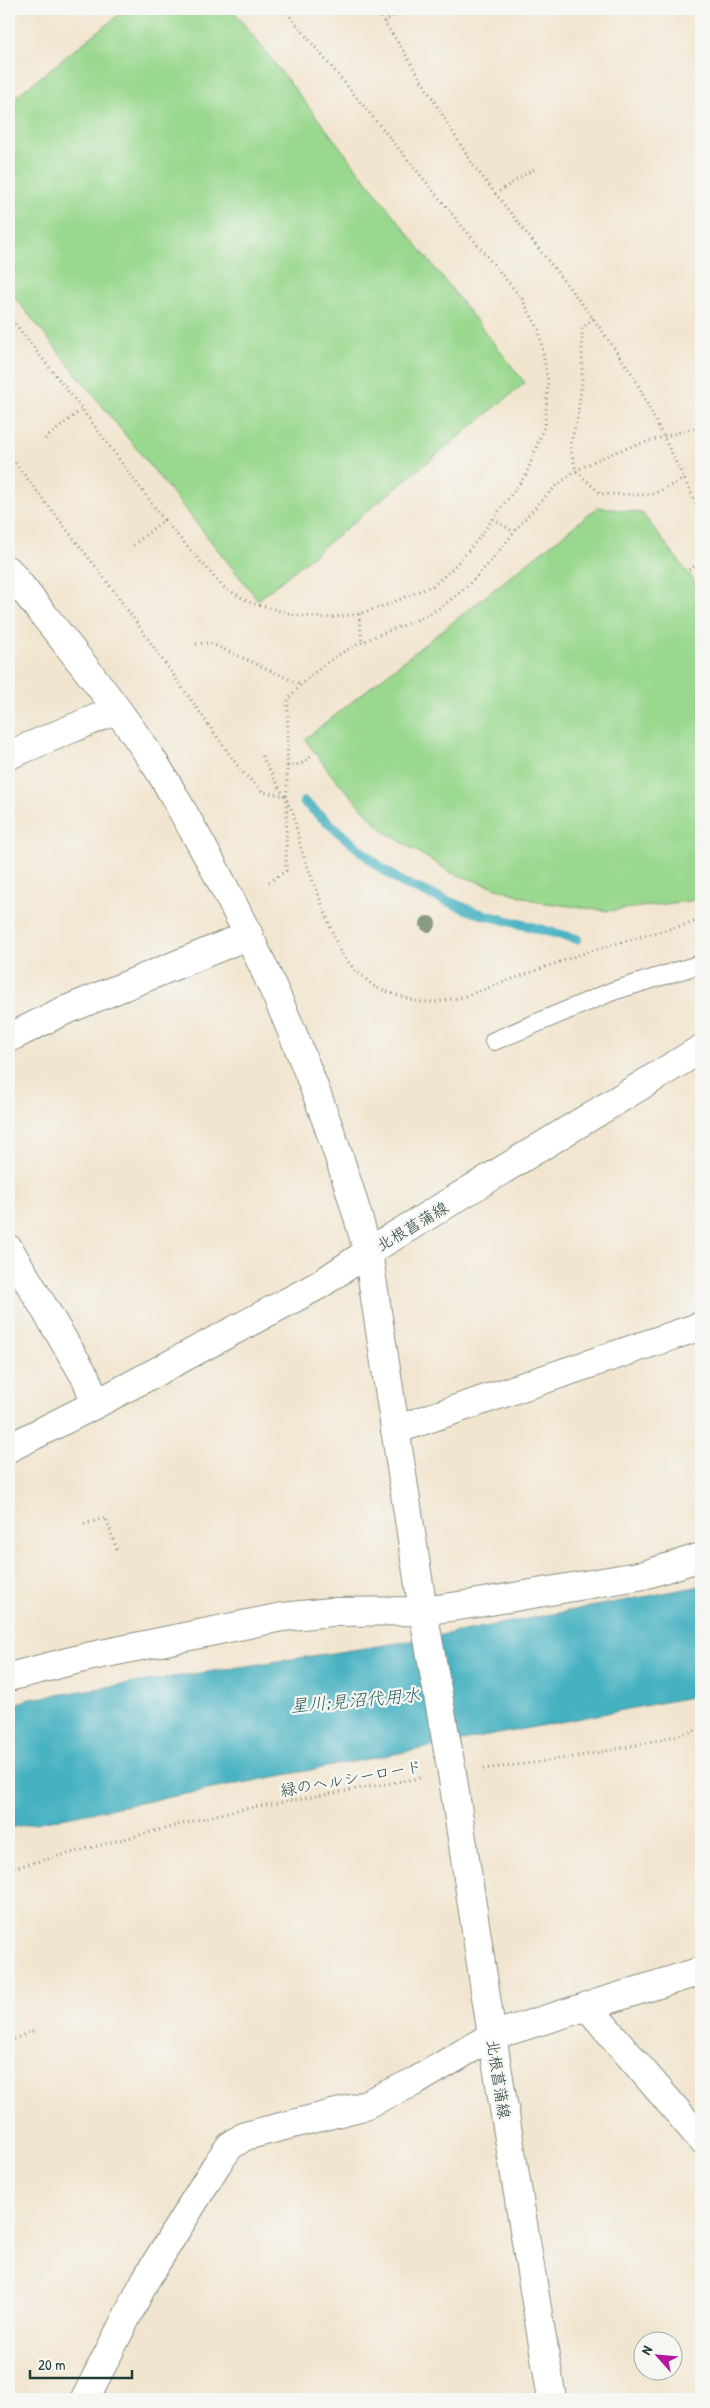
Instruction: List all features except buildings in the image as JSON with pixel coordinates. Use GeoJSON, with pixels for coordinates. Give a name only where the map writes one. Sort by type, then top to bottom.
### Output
{"type":"FeatureCollection","features":[{"type":"Feature","properties":{"kind":"street"},"geometry":{"type":"LineString","coordinates":[[9,571],[116,710],[157,767],[210,860],[249,935],[293,1034],[327,1120],[368,1252],[319,1285],[96,1404],[9,1448]]}},
{"type":"Feature","properties":{"kind":"street"},"geometry":{"type":"LineString","coordinates":[[9,755],[116,710]]}},
{"type":"Feature","properties":{"kind":"street"},"geometry":{"type":"LineString","coordinates":[[9,1038],[59,1014],[249,935]]}},
{"type":"Feature","properties":{"kind":"street","name":"北根菖蒲線"},"geometry":{"type":"LineString","coordinates":[[552,2399],[450,1766],[424,1619],[368,1252],[701,1049]]}},
{"type":"Feature","properties":{"kind":"street"},"geometry":{"type":"LineString","coordinates":[[9,1249],[86,1378],[96,1404]]}},
{"type":"Feature","properties":{"kind":"street"},"geometry":{"type":"LineString","coordinates":[[395,1430],[701,1326]]}},
{"type":"Feature","properties":{"kind":"street"},"geometry":{"type":"LineString","coordinates":[[9,1677],[87,1657],[282,1616],[330,1612],[424,1619],[644,1575],[701,1557]]}},
{"type":"Feature","properties":{"kind":"street"},"geometry":{"type":"LineString","coordinates":[[85,2399],[146,2279],[230,2146],[245,2136],[360,2107],[416,2081],[492,2036],[701,1971]]}},
{"type":"Feature","properties":{"kind":"street"},"geometry":{"type":"LineString","coordinates":[[587,2006],[701,2139]]}},
{"type":"Feature","properties":{"kind":"lane"},"geometry":{"type":"LineString","coordinates":[[494,1041],[613,991],[701,964]]}},
{"type":"Feature","properties":{"kind":"path"},"geometry":{"type":"LineString","coordinates":[[9,316],[82,408],[164,520],[222,587],[251,603],[295,616],[325,618],[359,614],[389,604],[434,585],[453,568],[526,475],[544,424],[548,382],[539,330],[522,299],[284,9]]}},
{"type":"Feature","properties":{"kind":"path"},"geometry":{"type":"LineString","coordinates":[[375,9],[472,165],[593,318],[634,377],[701,513]]}},
{"type":"Feature","properties":{"kind":"path"},"geometry":{"type":"LineString","coordinates":[[384,22],[404,9]]}},
{"type":"Feature","properties":{"kind":"path"},"geometry":{"type":"LineString","coordinates":[[496,194],[534,169]]}},
{"type":"Feature","properties":{"kind":"path"},"geometry":{"type":"LineString","coordinates":[[593,318],[582,329],[582,383],[577,420],[570,445],[576,471],[601,494],[651,495],[684,479]]}},
{"type":"Feature","properties":{"kind":"path"},"geometry":{"type":"LineString","coordinates":[[45,439],[82,408]]}},
{"type":"Feature","properties":{"kind":"path"},"geometry":{"type":"LineString","coordinates":[[269,882],[286,871],[288,699],[300,684],[331,660],[362,642],[444,605],[476,579],[514,532],[564,480],[588,463],[701,426]]}},
{"type":"Feature","properties":{"kind":"path"},"geometry":{"type":"LineString","coordinates":[[9,455],[109,584],[242,772],[262,792],[286,796]]}},
{"type":"Feature","properties":{"kind":"path"},"geometry":{"type":"LineString","coordinates":[[493,519],[514,532]]}},
{"type":"Feature","properties":{"kind":"path"},"geometry":{"type":"LineString","coordinates":[[131,547],[164,520]]}},
{"type":"Feature","properties":{"kind":"path"},"geometry":{"type":"LineString","coordinates":[[689,570],[701,561]]}},
{"type":"Feature","properties":{"kind":"path"},"geometry":{"type":"LineString","coordinates":[[359,614],[362,642]]}},
{"type":"Feature","properties":{"kind":"path"},"geometry":{"type":"LineString","coordinates":[[196,644],[210,643],[300,684]]}},
{"type":"Feature","properties":{"kind":"path"},"geometry":{"type":"LineString","coordinates":[[287,766],[301,764],[313,755]]}},
{"type":"Feature","properties":{"kind":"path"},"geometry":{"type":"LineString","coordinates":[[262,756],[286,796],[293,812],[301,850],[340,952],[355,970],[376,988],[409,999],[436,1002],[463,997],[587,952],[701,920]]}},
{"type":"Feature","properties":{"kind":"path"},"geometry":{"type":"LineString","coordinates":[[84,1524],[106,1518],[117,1550]]}},
{"type":"Feature","properties":{"kind":"path","name":"緑のヘルシーロード"},"geometry":{"type":"LineString","coordinates":[[9,1869],[232,1811],[450,1766],[549,1762],[642,1746],[701,1729]]}},
{"type":"Feature","properties":{"kind":"path"},"geometry":{"type":"LineString","coordinates":[[9,2041],[33,2031]]}},
{"type":"Feature","properties":{"kind":"green space"},"geometry":{"type":"Polygon","coordinates":[[[126,9],[232,9],[525,383],[258,600],[9,290],[9,102],[126,9]]]}},
{"type":"Feature","properties":{"kind":"green space"},"geometry":{"type":"Polygon","coordinates":[[[598,507],[642,513],[701,590],[701,898],[697,900],[608,911],[539,902],[452,873],[382,830],[330,773],[305,739],[598,507]]]}},
{"type":"Feature","properties":{"kind":"water","name":"星川;見沼代用水"},"geometry":{"type":"Polygon","coordinates":[[[701,1586],[701,1695],[9,1828],[9,1707],[29,1699],[404,1642],[701,1586]]]}},
{"type":"Feature","properties":{"kind":"waterway"},"geometry":{"type":"LineString","coordinates":[[304,802],[381,868],[403,883],[474,912],[577,939]]}}]}
